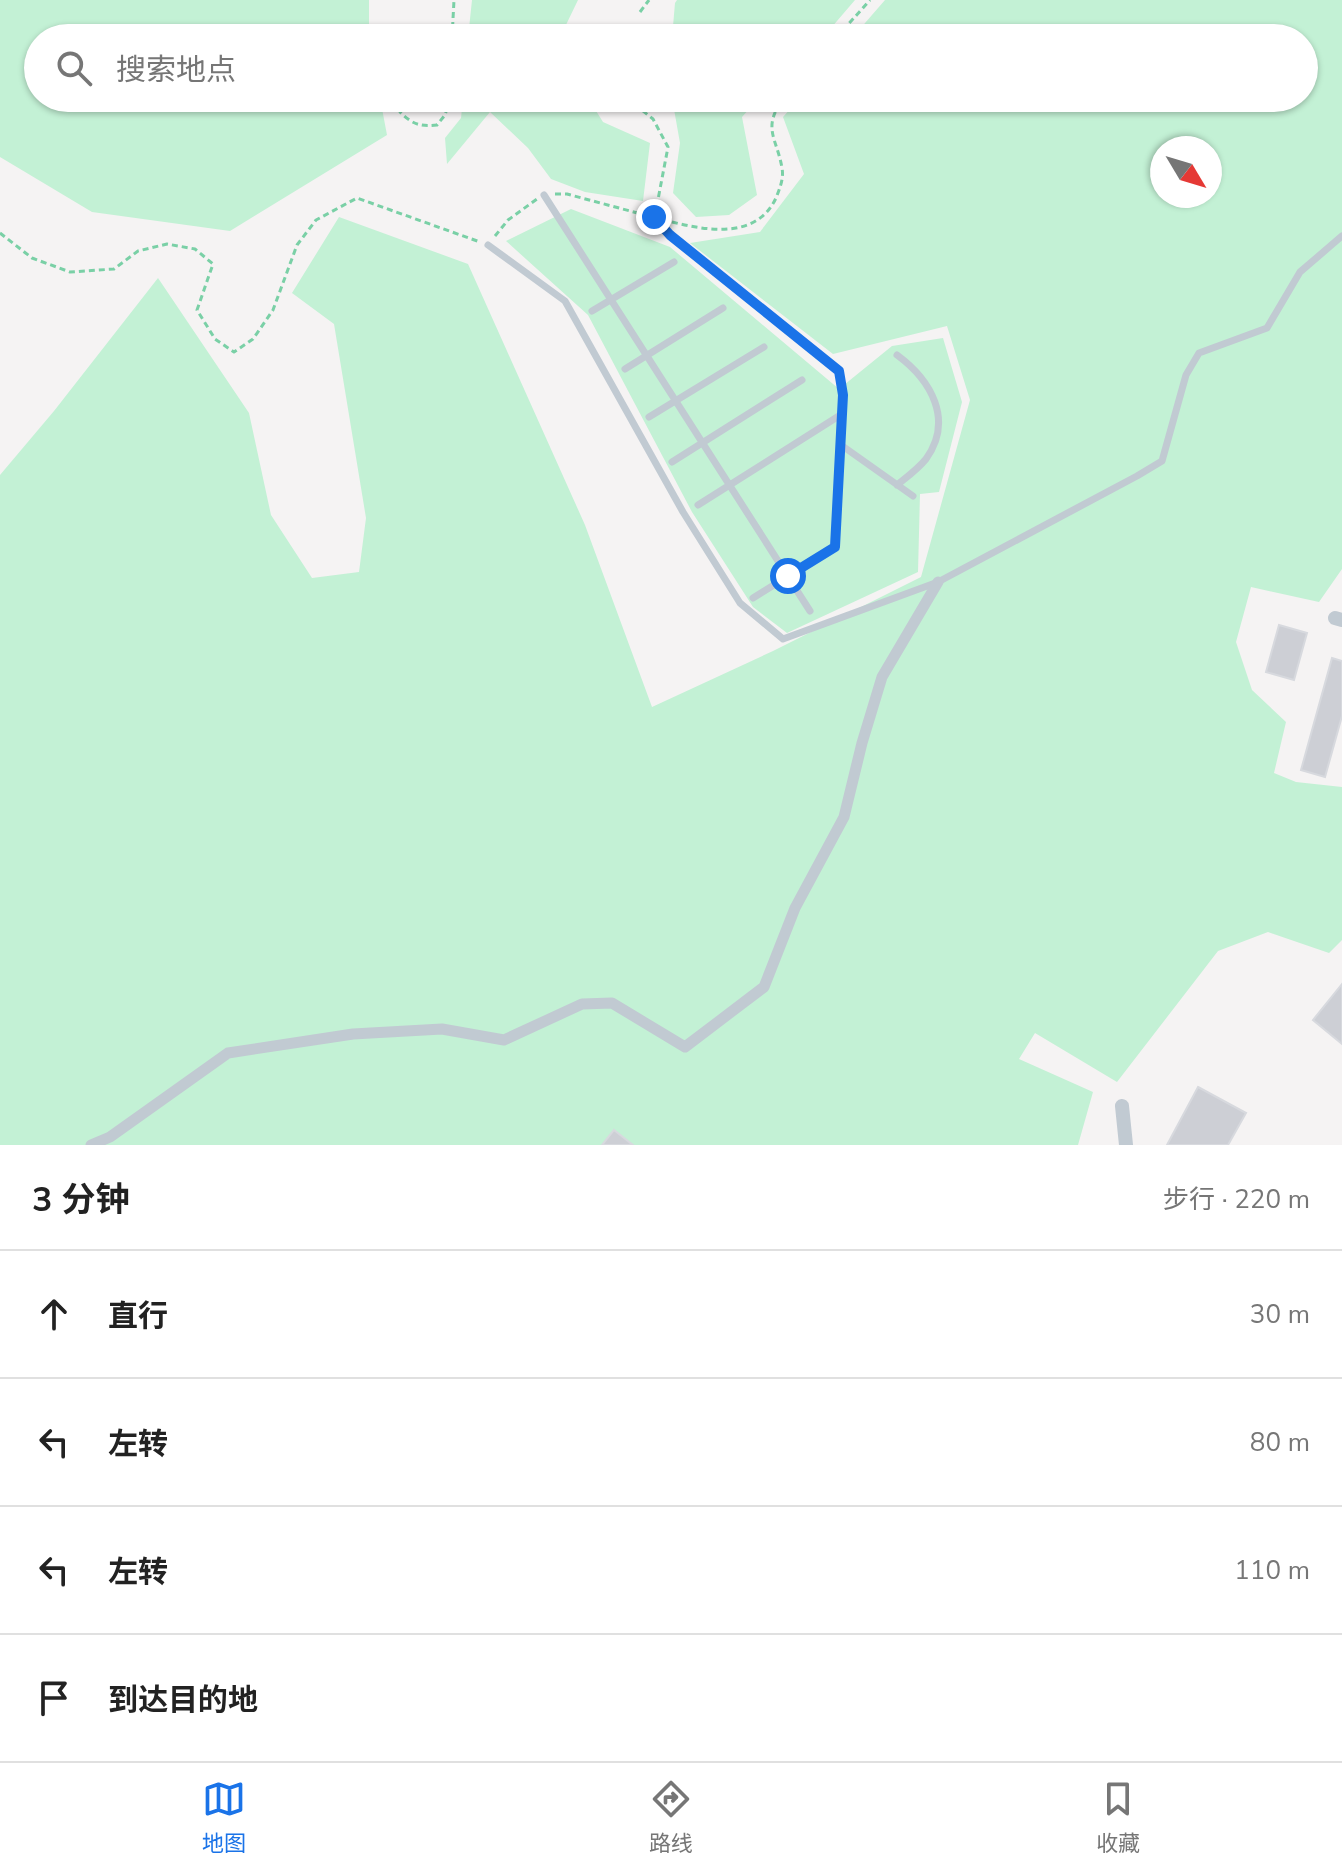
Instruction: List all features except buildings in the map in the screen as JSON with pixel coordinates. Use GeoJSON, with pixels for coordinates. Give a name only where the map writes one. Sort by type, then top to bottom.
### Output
{"type":"FeatureCollection","features":[{"type":"Feature","properties":{"kind":"street"},"geometry":{"type":"LineString","coordinates":[[91,1145],[110,1137],[228,1053],[353,1034],[442,1029],[504,1040],[582,1004],[612,1003],[685,1047],[764,987],[795,908],[844,817],[882,677],[938,582]]}},
{"type":"Feature","properties":{"kind":"street"},"geometry":{"type":"LineString","coordinates":[[1122,1106],[1126,1145]]}},
{"type":"Feature","properties":{"kind":"lane"},"geometry":{"type":"LineString","coordinates":[[544,195],[810,611]]}},
{"type":"Feature","properties":{"kind":"lane"},"geometry":{"type":"LineString","coordinates":[[654,217],[670,235],[839,371],[843,395],[835,547],[753,598]]}},
{"type":"Feature","properties":{"kind":"lane"},"geometry":{"type":"LineString","coordinates":[[488,245],[565,301],[683,512],[740,603],[783,639],[938,582],[1162,461],[1186,375],[1199,353],[1267,328],[1300,272],[1342,236]]}},
{"type":"Feature","properties":{"kind":"lane"},"geometry":{"type":"LineString","coordinates":[[592,311],[674,262]]}},
{"type":"Feature","properties":{"kind":"lane"},"geometry":{"type":"LineString","coordinates":[[625,369],[723,308]]}},
{"type":"Feature","properties":{"kind":"lane"},"geometry":{"type":"LineString","coordinates":[[649,417],[764,347]]}},
{"type":"Feature","properties":{"kind":"lane"},"geometry":{"type":"LineString","coordinates":[[897,355],[924,380],[939,416],[927,458],[897,485]]}},
{"type":"Feature","properties":{"kind":"lane"},"geometry":{"type":"LineString","coordinates":[[672,462],[802,380]]}},
{"type":"Feature","properties":{"kind":"lane"},"geometry":{"type":"LineString","coordinates":[[698,505],[842,414]]}},
{"type":"Feature","properties":{"kind":"lane"},"geometry":{"type":"LineString","coordinates":[[841,445],[913,496]]}},
{"type":"Feature","properties":{"kind":"path"},"geometry":{"type":"LineString","coordinates":[[453,24],[454,0]]}},
{"type":"Feature","properties":{"kind":"path"},"geometry":{"type":"LineString","coordinates":[[640,12],[649,0]]}},
{"type":"Feature","properties":{"kind":"path"},"geometry":{"type":"LineString","coordinates":[[849,24],[870,0]]}},
{"type":"Feature","properties":{"kind":"path"},"geometry":{"type":"LineString","coordinates":[[400,112],[411,122],[422,126],[437,125],[446,112]]}},
{"type":"Feature","properties":{"kind":"path"},"geometry":{"type":"LineString","coordinates":[[644,112],[653,119],[668,147],[654,217]]}},
{"type":"Feature","properties":{"kind":"path"},"geometry":{"type":"LineString","coordinates":[[0,233],[32,258],[70,272],[114,269],[138,251],[167,244],[195,249],[213,264],[197,310],[215,339],[234,352],[253,339],[273,310],[297,245],[316,220],[357,198],[488,245],[508,220],[544,195],[567,194],[701,230],[735,229],[758,220],[773,204],[781,186],[783,170],[773,143],[775,112]]}},
{"type":"Feature","properties":{"kind":"green space"},"geometry":{"type":"Polygon","coordinates":[[[0,0],[369,0],[369,24],[24,24],[24,112],[383,112],[387,135],[230,231],[92,212],[0,157],[0,0]]]}},
{"type":"Feature","properties":{"kind":"green space"},"geometry":{"type":"Polygon","coordinates":[[[472,0],[578,0],[566,24],[469,24],[472,0]]]}},
{"type":"Feature","properties":{"kind":"green space"},"geometry":{"type":"Polygon","coordinates":[[[677,0],[855,0],[834,24],[673,24],[677,0]]]}},
{"type":"Feature","properties":{"kind":"green space"},"geometry":{"type":"Polygon","coordinates":[[[885,0],[1342,0],[1342,569],[1319,602],[1251,587],[1236,642],[1252,690],[1286,722],[1274,773],[1296,782],[1342,787],[1342,940],[1329,953],[1268,932],[1218,951],[1117,1082],[1035,1033],[1019,1059],[1093,1092],[1078,1145],[0,1145],[0,475],[158,278],[249,413],[271,515],[312,578],[359,572],[366,518],[334,324],[292,293],[339,217],[468,264],[585,525],[652,707],[921,577],[970,400],[947,326],[833,354],[690,243],[760,232],[804,174],[783,117],[787,112],[1318,112],[1318,24],[864,24],[885,0]]]}},
{"type":"Feature","properties":{"kind":"green space"},"geometry":{"type":"Polygon","coordinates":[[[462,112],[490,112],[447,164],[445,138],[461,118],[462,112]]]}},
{"type":"Feature","properties":{"kind":"green space"},"geometry":{"type":"Polygon","coordinates":[[[490,112],[597,112],[603,122],[650,143],[643,201],[585,192],[551,179],[528,148],[490,112]]]}},
{"type":"Feature","properties":{"kind":"green space"},"geometry":{"type":"Polygon","coordinates":[[[674,112],[746,112],[742,117],[757,195],[729,215],[696,217],[673,193],[680,143],[674,112]]]}},
{"type":"Feature","properties":{"kind":"green space"},"geometry":{"type":"Polygon","coordinates":[[[571,209],[670,247],[839,389],[892,346],[943,338],[962,402],[939,492],[920,494],[918,572],[787,633],[753,607],[692,512],[588,315],[506,241],[571,209]]]}},
{"type":"Feature","properties":{"kind":"route"},"geometry":{"type":"LineString","coordinates":[[654,217],[670,235],[839,371],[843,395],[835,547],[788,576]]}}]}
